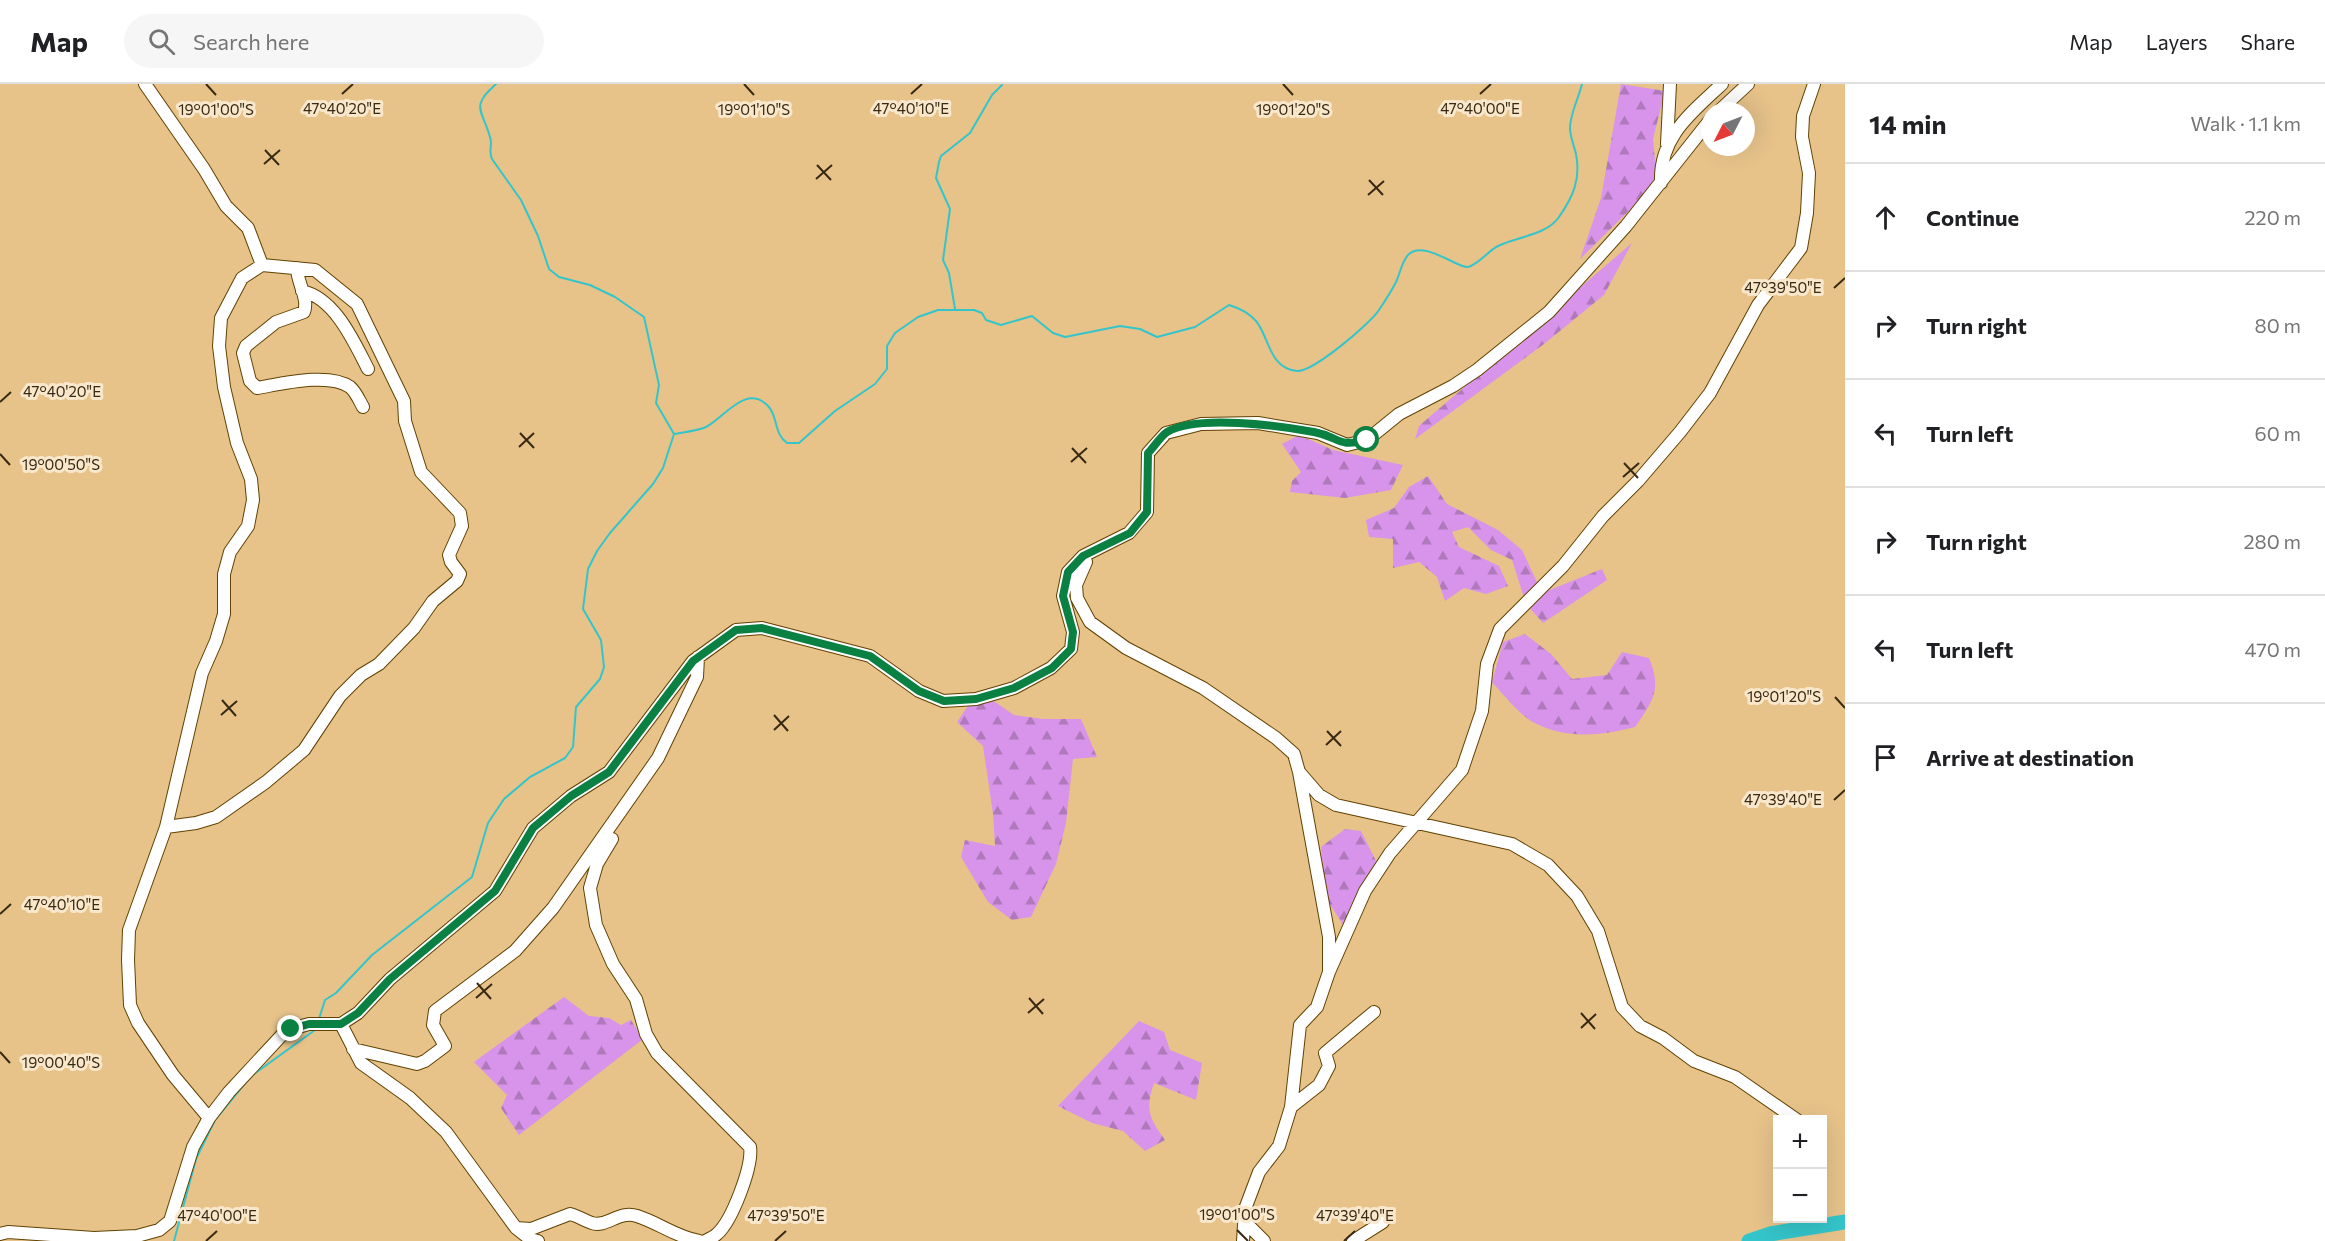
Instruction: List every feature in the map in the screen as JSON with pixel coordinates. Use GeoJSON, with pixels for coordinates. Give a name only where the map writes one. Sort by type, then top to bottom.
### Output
{"type":"FeatureCollection","features":[{"type":"Feature","properties":{"kind":"street"},"geometry":{"type":"LineString","coordinates":[[145,84],[204,169],[226,206],[248,228],[262,265]]}},
{"type":"Feature","properties":{"kind":"street"},"geometry":{"type":"LineString","coordinates":[[1661,183],[1660,164],[1667,144],[1670,84]]}},
{"type":"Feature","properties":{"kind":"street"},"geometry":{"type":"LineString","coordinates":[[1667,144],[1696,108],[1722,84]]}},
{"type":"Feature","properties":{"kind":"street"},"geometry":{"type":"LineString","coordinates":[[1729,102],[1748,84]]}},
{"type":"Feature","properties":{"kind":"street"},"geometry":{"type":"LineString","coordinates":[[1243,1241],[1245,1209],[1259,1172],[1279,1146],[1291,1107],[1300,1025],[1317,1007],[1329,972],[1365,891],[1390,853],[1462,770],[1482,711],[1487,664],[1500,629],[1563,566],[1603,516],[1638,481],[1680,432],[1710,393],[1758,304],[1801,248],[1807,213],[1809,173],[1802,137],[1803,116],[1814,84]]}},
{"type":"Feature","properties":{"kind":"street"},"geometry":{"type":"LineString","coordinates":[[0,1234],[8,1232],[94,1238],[137,1236],[159,1230],[170,1221],[193,1147],[209,1118],[229,1092],[281,1036],[291,1029],[309,1024],[338,1023],[358,1013],[390,979],[495,891],[533,828],[571,796],[609,772],[698,657],[736,630],[762,628],[870,656],[919,691],[944,701],[976,699],[1014,688],[1052,668],[1071,649],[1073,632],[1063,596],[1068,572],[1083,556],[1130,533],[1147,512],[1148,453],[1166,433],[1201,424],[1258,423],[1318,433],[1347,445],[1367,440],[1399,414],[1453,386],[1477,370],[1549,312],[1661,183],[1701,132]]}},
{"type":"Feature","properties":{"kind":"street"},"geometry":{"type":"LineString","coordinates":[[166,827],[196,823],[216,817],[266,782],[304,750],[340,696],[361,675],[379,664],[414,628],[433,600],[457,581],[460,574],[449,555],[462,526],[460,513],[421,472],[405,421],[404,401],[357,304],[315,270],[262,265],[242,278],[221,318],[219,346],[224,387],[237,443],[251,479],[253,500],[248,525],[230,552],[227,563],[224,614],[216,641],[202,673],[166,827],[129,930],[130,1005],[138,1023],[173,1075],[209,1118]]}},
{"type":"Feature","properties":{"kind":"street"},"geometry":{"type":"LineString","coordinates":[[297,268],[306,306],[304,312],[276,321],[246,346],[243,353],[250,381],[258,388],[308,380],[337,382],[349,386],[363,407]]}},
{"type":"Feature","properties":{"kind":"street"},"geometry":{"type":"LineString","coordinates":[[302,291],[334,313],[344,325],[368,369]]}},
{"type":"Feature","properties":{"kind":"street"},"geometry":{"type":"LineString","coordinates":[[1083,556],[1086,562],[1076,585],[1077,598],[1090,622],[1126,648],[1203,688],[1276,738],[1294,754],[1329,937],[1329,972]]}},
{"type":"Feature","properties":{"kind":"street"},"geometry":{"type":"LineString","coordinates":[[353,1049],[417,1064],[425,1061],[445,1046],[433,1025],[435,1011],[515,951],[552,908],[616,822],[658,758],[697,677],[698,657]]}},
{"type":"Feature","properties":{"kind":"street"},"geometry":{"type":"LineString","coordinates":[[1299,772],[1319,795],[1336,805],[1512,844],[1548,865],[1577,896],[1598,931],[1622,1007],[1640,1026],[1663,1038],[1694,1061],[1735,1077],[1791,1115]]}},
{"type":"Feature","properties":{"kind":"street"},"geometry":{"type":"LineString","coordinates":[[616,822],[615,834],[597,864],[590,888],[596,925],[613,964],[636,999],[646,1034],[657,1053],[750,1147],[752,1159],[728,1220],[717,1235],[705,1241]]}},
{"type":"Feature","properties":{"kind":"street"},"geometry":{"type":"LineString","coordinates":[[1291,1107],[1319,1085],[1329,1066],[1325,1053],[1374,1012]]}},
{"type":"Feature","properties":{"kind":"street"},"geometry":{"type":"LineString","coordinates":[[338,1023],[361,1063],[410,1098],[447,1132],[516,1228],[530,1239],[538,1241]]}},
{"type":"Feature","properties":{"kind":"street"},"geometry":{"type":"LineString","coordinates":[[516,1228],[531,1229],[570,1214],[592,1224],[602,1223],[620,1215],[636,1216],[684,1239],[699,1241]]}},
{"type":"Feature","properties":{"kind":"street"},"geometry":{"type":"LineString","coordinates":[[1245,1222],[1264,1241]]}},
{"type":"Feature","properties":{"kind":"street"},"geometry":{"type":"LineString","coordinates":[[1353,1241],[1383,1222]]}},
{"type":"Feature","properties":{"kind":"green space"},"geometry":{"type":"Polygon","coordinates":[[[1621,84],[1665,91],[1653,139],[1657,183],[1580,259],[1601,198],[1621,84]]]}},
{"type":"Feature","properties":{"kind":"green space"},"geometry":{"type":"Polygon","coordinates":[[[1632,243],[1604,295],[1544,344],[1415,439],[1419,426],[1632,243]]]}},
{"type":"Feature","properties":{"kind":"green space"},"geometry":{"type":"Polygon","coordinates":[[[1299,435],[1333,450],[1403,465],[1391,490],[1345,498],[1290,492],[1292,481],[1301,472],[1282,444],[1299,435]]]}},
{"type":"Feature","properties":{"kind":"green space"},"geometry":{"type":"Polygon","coordinates":[[[1428,476],[1447,504],[1498,530],[1522,550],[1542,593],[1602,569],[1607,580],[1543,623],[1526,604],[1512,560],[1491,550],[1468,527],[1452,532],[1459,547],[1499,566],[1508,586],[1486,594],[1464,588],[1445,601],[1437,577],[1419,562],[1393,568],[1393,539],[1369,537],[1366,520],[1394,508],[1409,487],[1428,476]]]}},
{"type":"Feature","properties":{"kind":"green space"},"geometry":{"type":"Polygon","coordinates":[[[1525,634],[1551,654],[1572,679],[1607,675],[1622,652],[1649,658],[1655,678],[1654,694],[1647,710],[1635,727],[1608,733],[1569,734],[1544,727],[1526,717],[1492,682],[1503,642],[1525,634]]]}},
{"type":"Feature","properties":{"kind":"green space"},"geometry":{"type":"Polygon","coordinates":[[[992,700],[1014,715],[1043,719],[1081,719],[1097,757],[1073,759],[1066,823],[1056,864],[1031,917],[1012,920],[988,902],[961,857],[965,840],[995,846],[993,814],[983,746],[957,722],[968,706],[992,700]]]}},
{"type":"Feature","properties":{"kind":"green space"},"geometry":{"type":"Polygon","coordinates":[[[1345,829],[1361,831],[1379,867],[1345,928],[1326,898],[1321,847],[1345,829]]]}},
{"type":"Feature","properties":{"kind":"green space"},"geometry":{"type":"Polygon","coordinates":[[[564,997],[589,1016],[609,1018],[621,1025],[631,1020],[643,1039],[519,1135],[501,1108],[507,1095],[474,1062],[564,997]]]}},
{"type":"Feature","properties":{"kind":"green space"},"geometry":{"type":"Polygon","coordinates":[[[1139,1021],[1164,1032],[1170,1050],[1202,1063],[1196,1100],[1154,1083],[1150,1113],[1155,1126],[1165,1140],[1145,1151],[1123,1131],[1092,1123],[1058,1106],[1139,1021]]]}},
{"type":"Feature","properties":{"kind":"waterway"},"geometry":{"type":"LineString","coordinates":[[319,1019],[325,1000],[336,993],[372,955],[472,877],[488,823],[504,799],[530,777],[565,758],[573,747],[576,707],[600,679],[604,667],[601,640],[583,609],[588,569],[610,533],[653,484],[663,468],[674,434],[656,403],[659,385],[644,317],[615,297],[590,285],[559,277],[549,269],[538,236],[521,200],[492,159],[491,140],[480,109],[483,98],[496,84]]}},
{"type":"Feature","properties":{"kind":"waterway"},"geometry":{"type":"LineString","coordinates":[[674,434],[706,427],[736,404],[752,398],[761,400],[769,407],[778,431],[787,443],[799,443],[835,411],[875,384],[887,369],[887,346],[895,333],[918,317],[938,310],[974,310],[982,313],[986,320],[1001,325],[1032,316],[1053,333],[1065,337],[1120,326],[1140,329],[1157,337],[1195,327],[1229,305],[1244,311],[1256,321],[1275,358],[1281,364],[1297,371],[1305,369],[1328,356],[1374,317],[1392,289],[1409,254],[1423,250],[1468,267],[1498,246],[1539,232],[1554,223],[1568,202],[1577,180],[1576,154],[1570,123],[1582,84]]}},
{"type":"Feature","properties":{"kind":"waterway"},"geometry":{"type":"LineString","coordinates":[[955,309],[949,273],[943,260],[950,209],[936,178],[939,162],[941,156],[970,133],[992,95],[1002,85]]}},
{"type":"Feature","properties":{"kind":"waterway"},"geometry":{"type":"LineString","coordinates":[[254,1074],[315,1030]]}},
{"type":"Feature","properties":{"kind":"waterway"},"geometry":{"type":"LineString","coordinates":[[174,1241],[196,1159],[215,1120],[246,1082]]}},
{"type":"Feature","properties":{"kind":"waterway"},"geometry":{"type":"LineString","coordinates":[[1749,1241],[1770,1234],[1845,1222]]}},
{"type":"Feature","properties":{"kind":"route"},"geometry":{"type":"LineString","coordinates":[[291,1029],[309,1024],[341,1024],[358,1013],[390,979],[495,891],[533,828],[571,796],[609,772],[693,661],[736,630],[762,628],[870,656],[919,691],[944,701],[976,699],[1014,688],[1052,668],[1071,649],[1073,632],[1063,596],[1068,572],[1083,556],[1130,533],[1147,512],[1148,453],[1166,433],[1183,426],[1201,424],[1258,423],[1318,433],[1347,445],[1367,440]]}}]}
